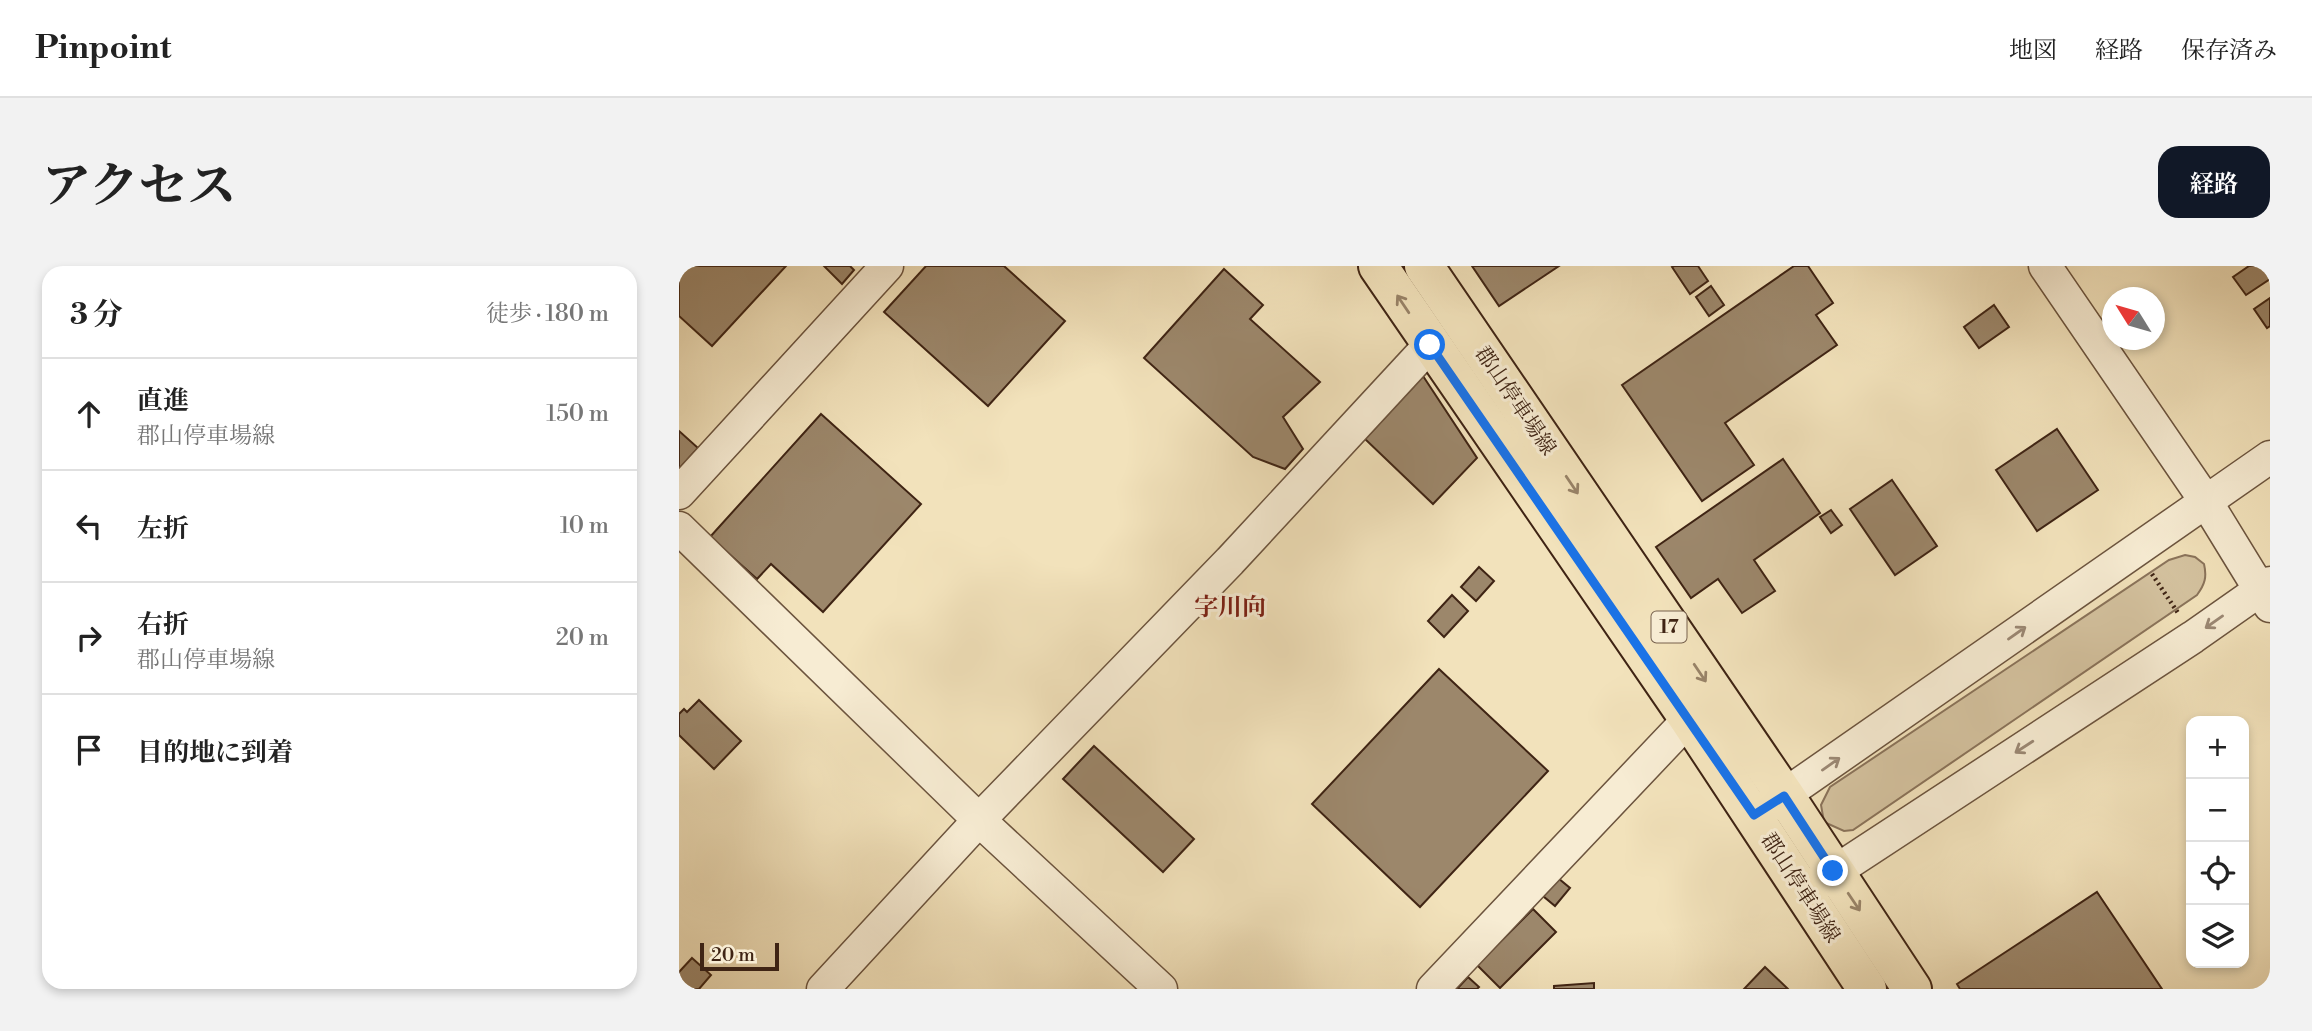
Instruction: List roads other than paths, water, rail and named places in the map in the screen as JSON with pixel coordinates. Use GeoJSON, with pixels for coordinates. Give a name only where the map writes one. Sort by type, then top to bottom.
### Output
{"type":"FeatureCollection","features":[{"type":"Feature","properties":{"kind":"main road","name":"郡山停車場線"},"geometry":{"type":"LineString","coordinates":[[1378,266],[1689,719],[1833,871],[1912,989]]}},
{"type":"Feature","properties":{"kind":"main road","name":"郡山停車場線"},"geometry":{"type":"LineString","coordinates":[[1424,266],[1769,806],[1803,894],[1867,989]]}},
{"type":"Feature","properties":{"kind":"street"},"geometry":{"type":"LineString","coordinates":[[679,493],[887,266]]}},
{"type":"Feature","properties":{"kind":"street"},"geometry":{"type":"LineString","coordinates":[[1803,894],[1833,871],[2193,637],[2266,593],[2045,266]]}},
{"type":"Feature","properties":{"kind":"street"},"geometry":{"type":"LineString","coordinates":[[823,989],[979,820],[1230,562],[1430,345]]}},
{"type":"Feature","properties":{"kind":"street"},"geometry":{"type":"LineString","coordinates":[[1769,806],[2270,457]]}},
{"type":"Feature","properties":{"kind":"street"},"geometry":{"type":"LineString","coordinates":[[679,528],[979,820],[1161,989]]}},
{"type":"Feature","properties":{"kind":"street"},"geometry":{"type":"LineString","coordinates":[[1433,989],[1689,719]]}},
{"type":"Feature","properties":{"kind":"district","name":"字川向"},"geometry":{"type":"Point","coordinates":[1230,608]}}]}
